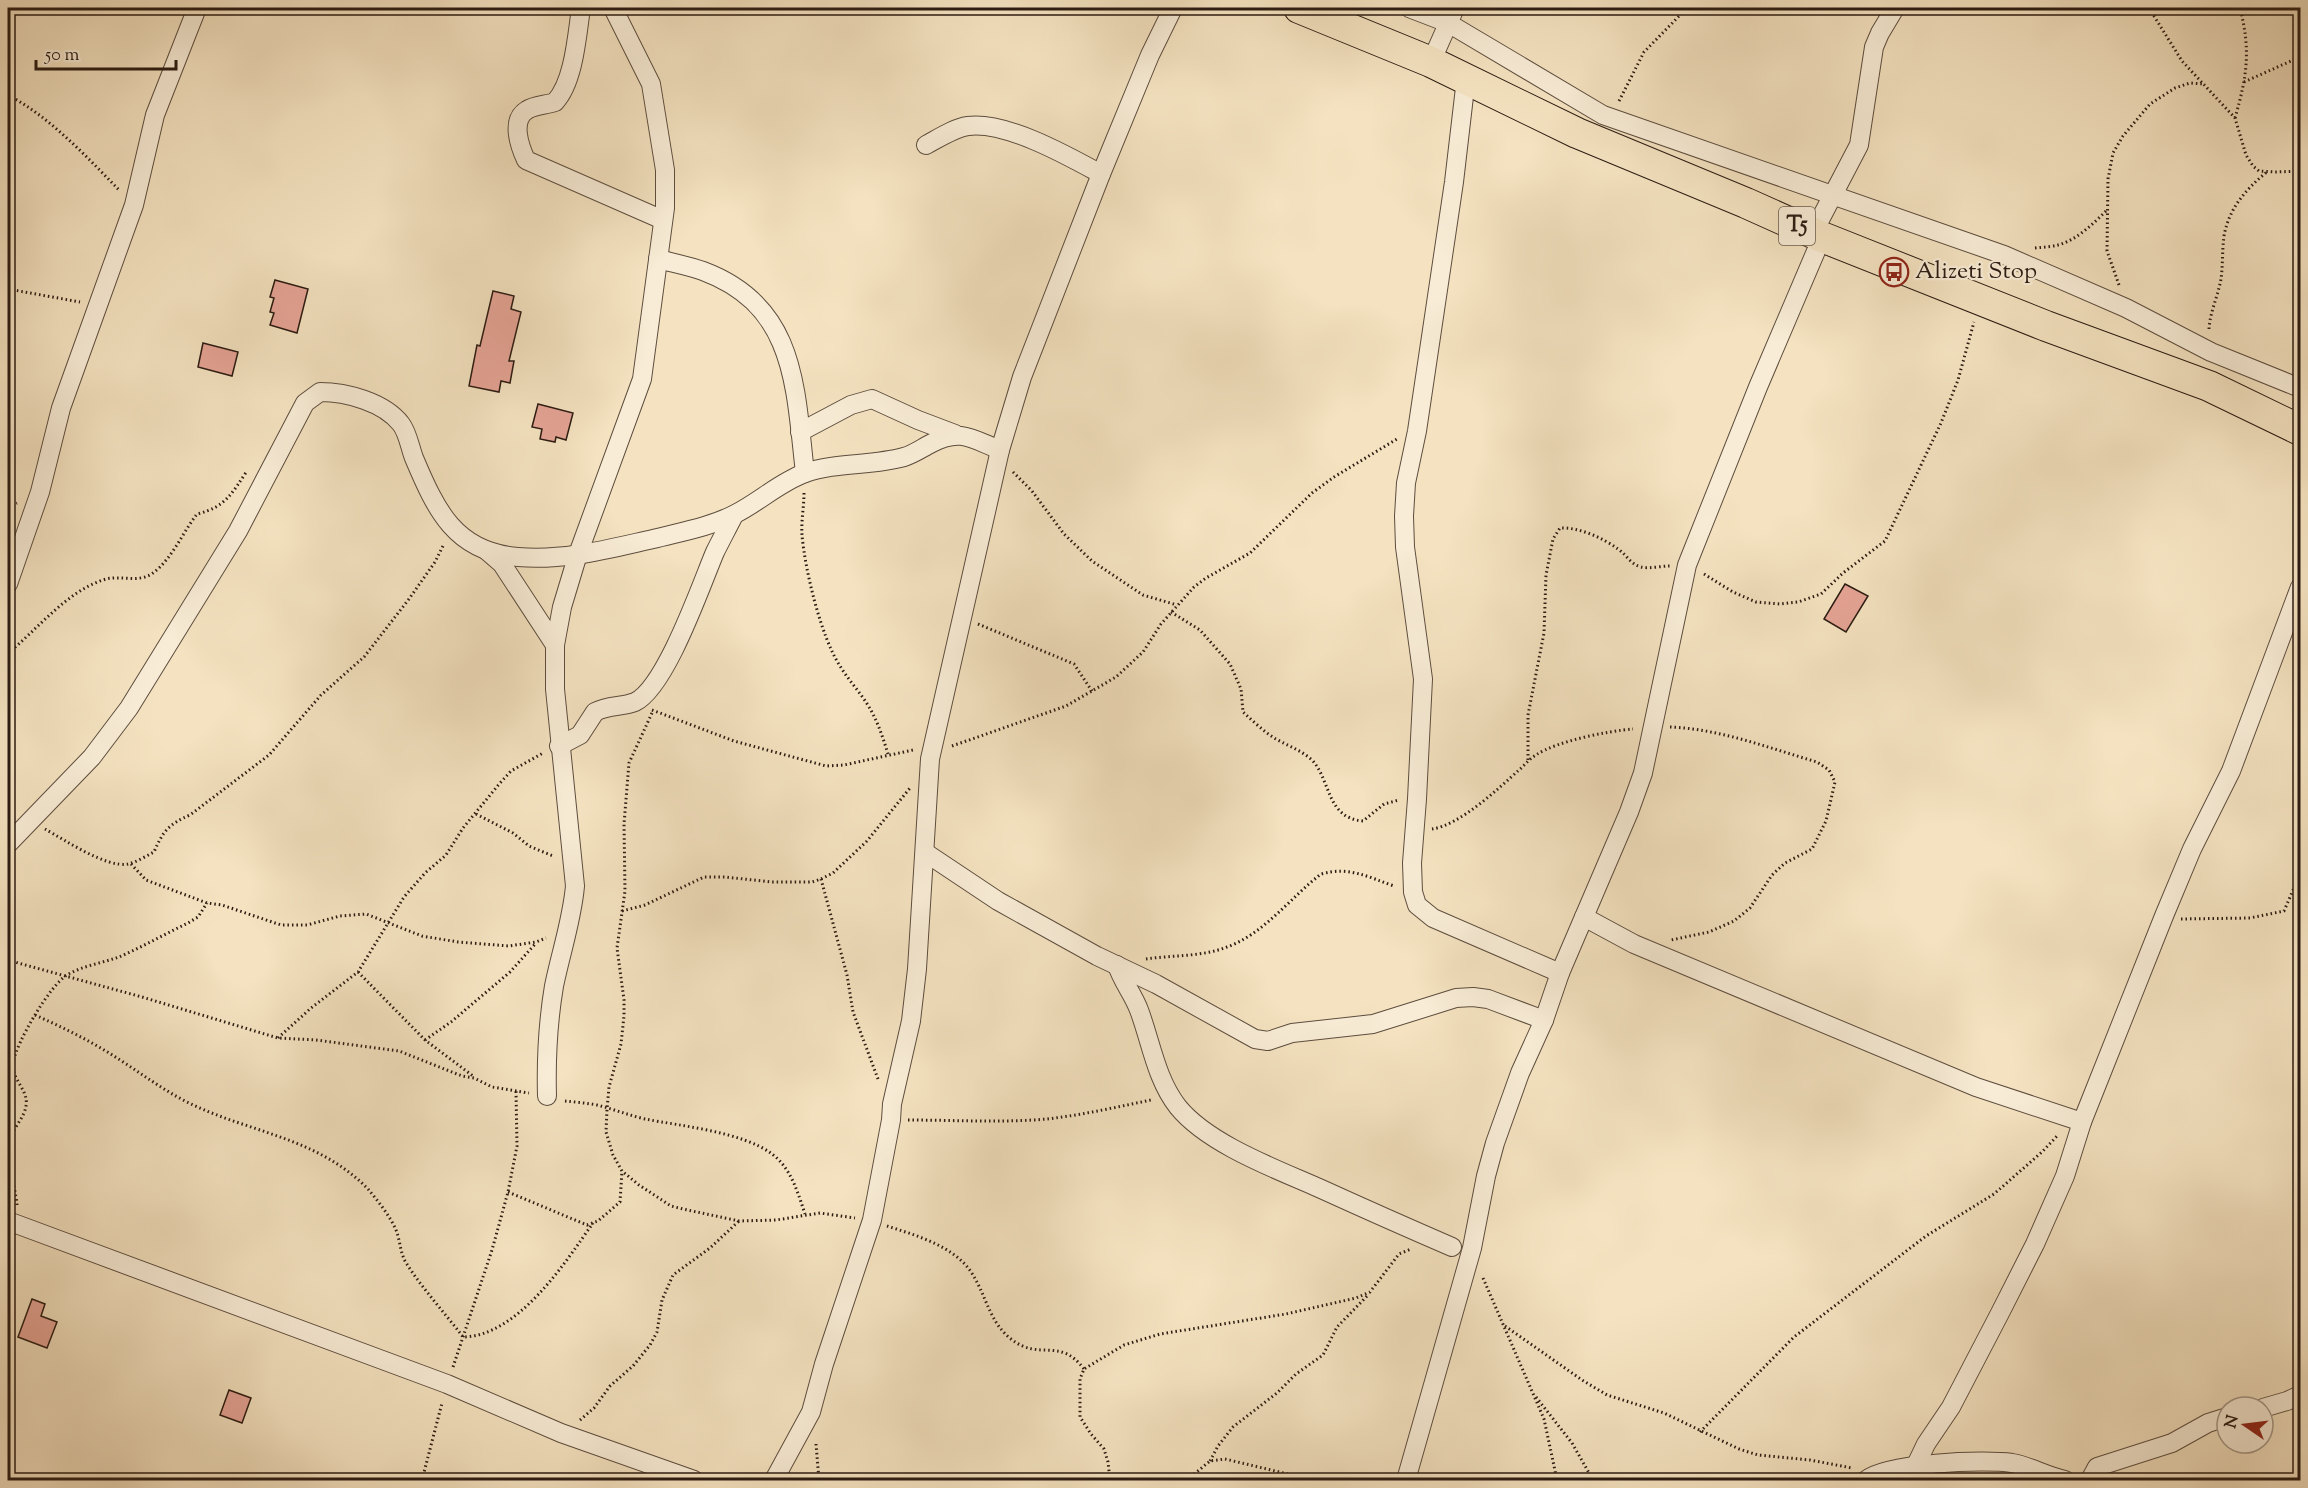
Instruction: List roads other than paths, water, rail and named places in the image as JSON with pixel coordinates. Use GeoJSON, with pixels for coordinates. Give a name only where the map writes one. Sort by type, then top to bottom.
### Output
{"type":"FeatureCollection","features":[{"type":"Feature","properties":{"kind":"highway","name":"T5"},"geometry":{"type":"LineString","coordinates":[[1299,8],[1431,62],[1577,133],[1817,235],[1980,300],[2209,386],[2301,430]]}},
{"type":"Feature","properties":{"kind":"street"},"geometry":{"type":"LineString","coordinates":[[8,584],[40,492],[61,408],[134,205],[154,115],[197,8]]}},
{"type":"Feature","properties":{"kind":"street"},"geometry":{"type":"LineString","coordinates":[[581,8],[573,58],[563,91],[555,102],[529,108],[522,113],[517,127],[519,147],[526,160],[663,220]]}},
{"type":"Feature","properties":{"kind":"street"},"geometry":{"type":"LineString","coordinates":[[547,1096],[548,1027],[554,985],[573,906],[574,865],[560,747],[555,689],[555,645],[562,607],[578,554],[642,378],[663,220],[666,170],[651,84],[613,8]]}},
{"type":"Feature","properties":{"kind":"street"},"geometry":{"type":"LineString","coordinates":[[774,1480],[811,1412],[824,1364],[872,1221],[911,1020],[917,969],[932,753],[999,454],[1022,378],[1101,174],[1150,55],[1173,8]]}},
{"type":"Feature","properties":{"kind":"street"},"geometry":{"type":"LineString","coordinates":[[1409,8],[1452,15],[1603,115],[2004,255],[2126,308],[2211,352],[2301,388]]}},
{"type":"Feature","properties":{"kind":"street"},"geometry":{"type":"LineString","coordinates":[[1406,1480],[1472,1248],[1490,1160],[1520,1073],[1544,1020],[1560,973],[1640,783],[1687,565],[1817,235],[1834,194],[1859,145],[1874,47],[1895,8]]}},
{"type":"Feature","properties":{"kind":"street"},"geometry":{"type":"LineString","coordinates":[[1431,62],[1452,15]]}},
{"type":"Feature","properties":{"kind":"street"},"geometry":{"type":"LineString","coordinates":[[1466,79],[1454,182],[1417,430],[1406,483],[1405,547],[1423,679],[1412,863],[1413,892],[1417,905],[1433,918],[1560,973]]}},
{"type":"Feature","properties":{"kind":"street"},"geometry":{"type":"LineString","coordinates":[[926,145],[966,126],[982,125],[1055,149],[1101,174]]}},
{"type":"Feature","properties":{"kind":"street"},"geometry":{"type":"LineString","coordinates":[[658,259],[702,271],[732,285],[758,305],[768,317],[779,336],[792,374],[805,473]]}},
{"type":"Feature","properties":{"kind":"street"},"geometry":{"type":"LineString","coordinates":[[8,844],[92,758],[129,708],[238,531],[305,404],[320,392],[336,392],[372,404],[388,412],[402,425],[420,472],[447,524],[502,564],[555,645]]}},
{"type":"Feature","properties":{"kind":"street"},"geometry":{"type":"LineString","coordinates":[[800,432],[851,405],[872,399],[999,454]]}},
{"type":"Feature","properties":{"kind":"street"},"geometry":{"type":"LineString","coordinates":[[485,550],[516,557],[546,558],[601,551],[684,532],[734,515],[805,473],[904,457],[955,434]]}},
{"type":"Feature","properties":{"kind":"street"},"geometry":{"type":"LineString","coordinates":[[560,747],[580,735],[595,712],[636,701],[650,687],[671,655],[734,515]]}},
{"type":"Feature","properties":{"kind":"street"},"geometry":{"type":"LineString","coordinates":[[1915,1467],[1926,1444],[1951,1407],[2035,1244],[2065,1176],[2078,1120],[2192,849],[2231,771],[2301,587]]}},
{"type":"Feature","properties":{"kind":"street"},"geometry":{"type":"LineString","coordinates":[[926,853],[998,902],[1156,984],[1243,1033],[1264,1041],[1301,1032],[1373,1024],[1456,998],[1488,999],[1544,1020]]}},
{"type":"Feature","properties":{"kind":"street"},"geometry":{"type":"LineString","coordinates":[[1584,917],[1634,944],[1976,1087],[2078,1120]]}},
{"type":"Feature","properties":{"kind":"street"},"geometry":{"type":"LineString","coordinates":[[1117,965],[1138,1008],[1156,1063],[1171,1096],[1192,1120],[1212,1135],[1250,1157],[1452,1247]]}},
{"type":"Feature","properties":{"kind":"street"},"geometry":{"type":"LineString","coordinates":[[12,1223],[447,1384],[561,1433],[694,1480]]}},
{"type":"Feature","properties":{"kind":"street"},"geometry":{"type":"LineString","coordinates":[[2275,1404],[2301,1395]]}},
{"type":"Feature","properties":{"kind":"street"},"geometry":{"type":"LineString","coordinates":[[2087,1479],[2097,1467],[2172,1443],[2215,1421]]}},
{"type":"Feature","properties":{"kind":"street"},"geometry":{"type":"LineString","coordinates":[[1872,1477],[1915,1467],[1963,1462],[2014,1463],[2048,1477],[2065,1480]]}},
{"type":"Feature","properties":{"kind":"place","name":"Alizeti Stop"},"geometry":{"type":"Point","coordinates":[1894,272]}}]}
